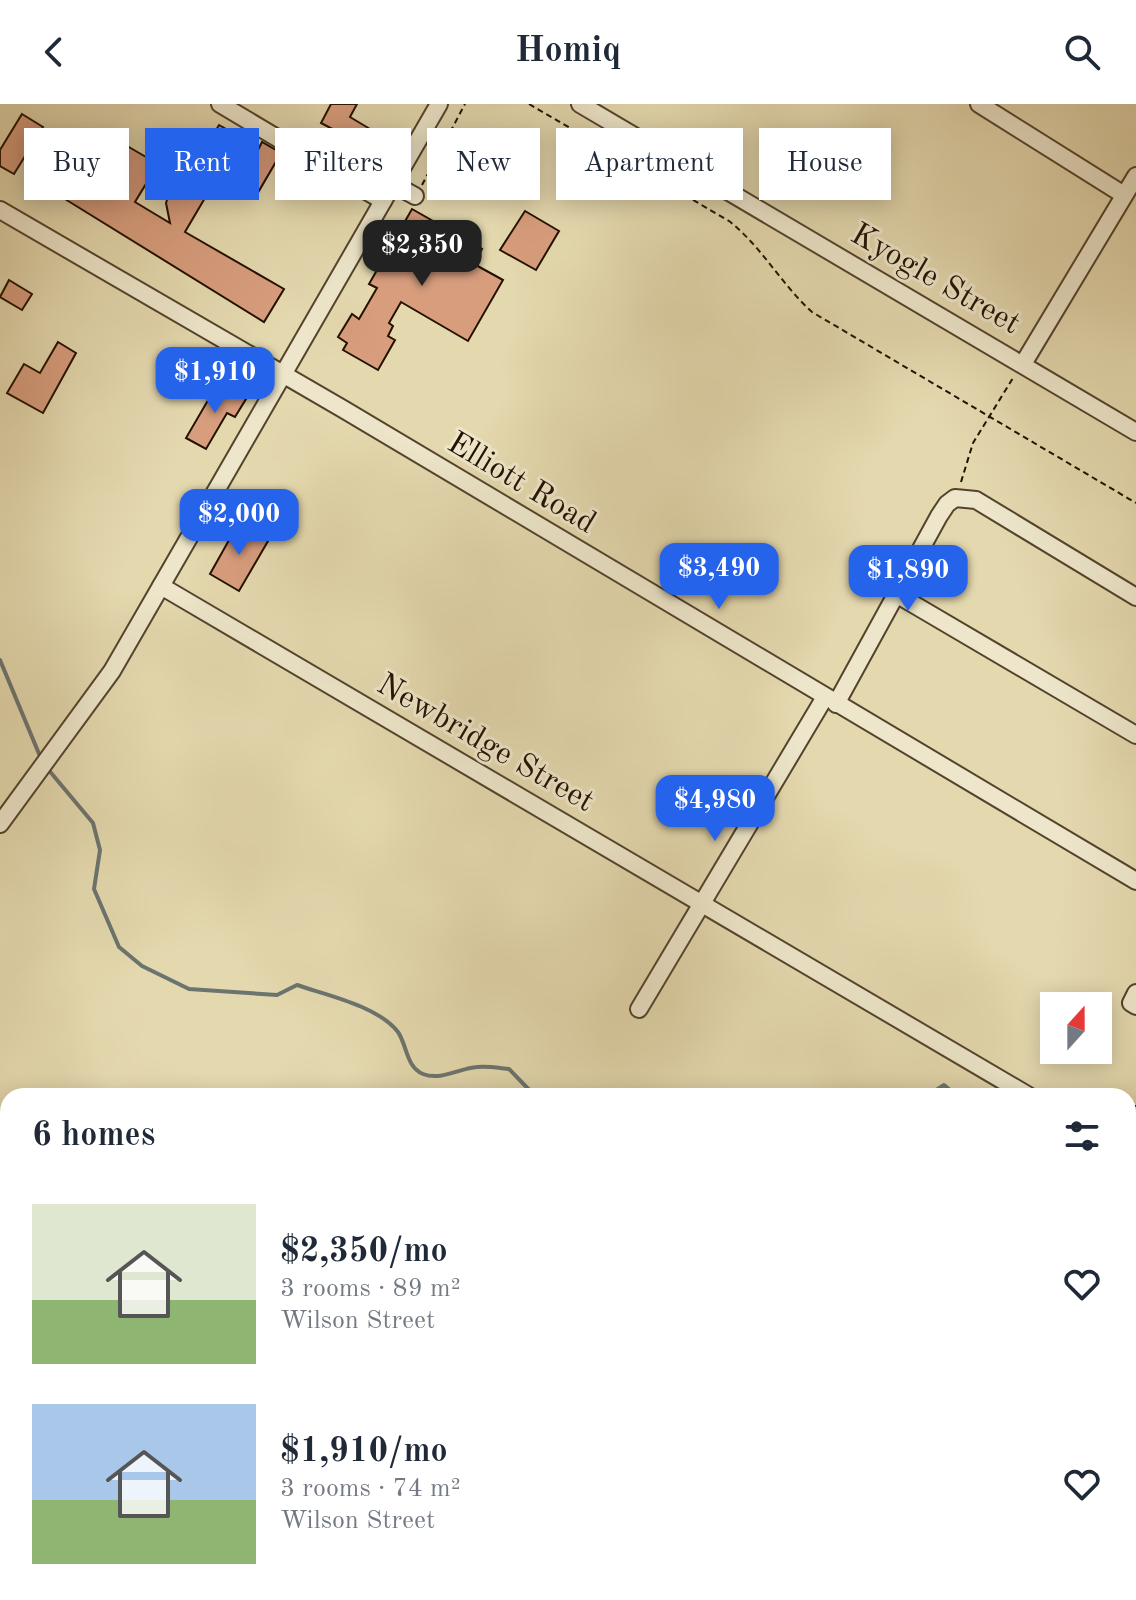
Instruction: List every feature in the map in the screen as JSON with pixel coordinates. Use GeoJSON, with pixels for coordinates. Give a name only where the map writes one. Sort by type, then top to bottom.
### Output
{"type":"FeatureCollection","features":[{"type":"Feature","properties":{"kind":"street"},"geometry":{"type":"LineString","coordinates":[[0,824],[112,671],[383,201],[220,104]]}},
{"type":"Feature","properties":{"kind":"street"},"geometry":{"type":"LineString","coordinates":[[411,153],[439,104]]}},
{"type":"Feature","properties":{"kind":"street","name":"Kyogle Street"},"geometry":{"type":"LineString","coordinates":[[580,104],[1136,432]]}},
{"type":"Feature","properties":{"kind":"street"},"geometry":{"type":"LineString","coordinates":[[979,104],[1123,197],[1136,209]]}},
{"type":"Feature","properties":{"kind":"street"},"geometry":{"type":"LineString","coordinates":[[1023,364],[1136,176]]}},
{"type":"Feature","properties":{"kind":"street"},"geometry":{"type":"LineString","coordinates":[[411,194],[415,196]]}},
{"type":"Feature","properties":{"kind":"street","name":"Elliott Road"},"geometry":{"type":"LineString","coordinates":[[0,210],[283,374],[1136,881]]}},
{"type":"Feature","properties":{"kind":"street"},"geometry":{"type":"LineString","coordinates":[[639,1009],[896,594],[947,504],[955,498],[976,500],[1136,597]]}},
{"type":"Feature","properties":{"kind":"street","name":"Newbridge Street"},"geometry":{"type":"LineString","coordinates":[[161,586],[1015,1088]]}},
{"type":"Feature","properties":{"kind":"street"},"geometry":{"type":"LineString","coordinates":[[896,594],[1136,735]]}},
{"type":"Feature","properties":{"kind":"street"},"geometry":{"type":"LineString","coordinates":[[1136,993],[1131,1003],[1136,1006]]}},
{"type":"Feature","properties":{"kind":"path"},"geometry":{"type":"LineString","coordinates":[[529,104],[729,221],[749,236],[797,299],[812,312],[1136,503]]}},
{"type":"Feature","properties":{"kind":"path"},"geometry":{"type":"LineString","coordinates":[[415,196],[464,105]]}},
{"type":"Feature","properties":{"kind":"path"},"geometry":{"type":"LineString","coordinates":[[955,498],[973,443],[1023,364]]}},
{"type":"Feature","properties":{"kind":"building"},"geometry":{"type":"Polygon","coordinates":[[[331,104],[357,104],[350,117],[368,128],[330,128],[321,123],[331,104]]]}},
{"type":"Feature","properties":{"kind":"building"},"geometry":{"type":"Polygon","coordinates":[[[22,114],[43,127],[24,128],[24,158],[14,174],[0,166],[0,150],[22,114]]]}},
{"type":"Feature","properties":{"kind":"building"},"geometry":{"type":"Polygon","coordinates":[[[262,142],[275,150],[275,163],[259,191],[259,148],[262,142]]]}},
{"type":"Feature","properties":{"kind":"building"},"geometry":{"type":"Polygon","coordinates":[[[129,147],[145,156],[145,185],[135,202],[170,223],[167,200],[204,200],[185,232],[284,289],[264,322],[67,200],[129,200],[129,147]]]}},
{"type":"Feature","properties":{"kind":"building"},"geometry":{"type":"Polygon","coordinates":[[[412,209],[482,249],[474,264],[503,280],[468,341],[401,302],[389,323],[393,326],[388,336],[395,340],[378,370],[343,350],[347,343],[338,337],[352,314],[359,319],[377,288],[369,284],[412,209]]]}},
{"type":"Feature","properties":{"kind":"building"},"geometry":{"type":"Polygon","coordinates":[[[525,211],[559,231],[536,270],[500,250],[525,211]]]}},
{"type":"Feature","properties":{"kind":"building"},"geometry":{"type":"Polygon","coordinates":[[[9,280],[32,294],[22,310],[0,297],[9,280]]]}},
{"type":"Feature","properties":{"kind":"building"},"geometry":{"type":"Polygon","coordinates":[[[58,342],[76,353],[43,413],[7,393],[24,364],[40,373],[58,342]]]}},
{"type":"Feature","properties":{"kind":"building"},"geometry":{"type":"Polygon","coordinates":[[[218,383],[246,399],[235,417],[227,413],[206,449],[186,438],[218,383]]]}},
{"type":"Feature","properties":{"kind":"building"},"geometry":{"type":"Polygon","coordinates":[[[238,524],[268,541],[239,591],[210,574],[238,524]]]}},
{"type":"Feature","properties":{"kind":"waterway"},"geometry":{"type":"LineString","coordinates":[[0,660],[42,761]]}},
{"type":"Feature","properties":{"kind":"waterway"},"geometry":{"type":"LineString","coordinates":[[47,768],[93,823],[100,850],[94,889],[119,947],[142,966],[189,989],[277,995],[297,985],[336,997],[365,1008],[389,1023],[401,1037],[413,1066],[423,1074],[437,1076],[481,1067],[509,1069],[527,1088]]}},
{"type":"Feature","properties":{"kind":"waterway"},"geometry":{"type":"LineString","coordinates":[[939,1088],[944,1085],[948,1088]]}}]}
